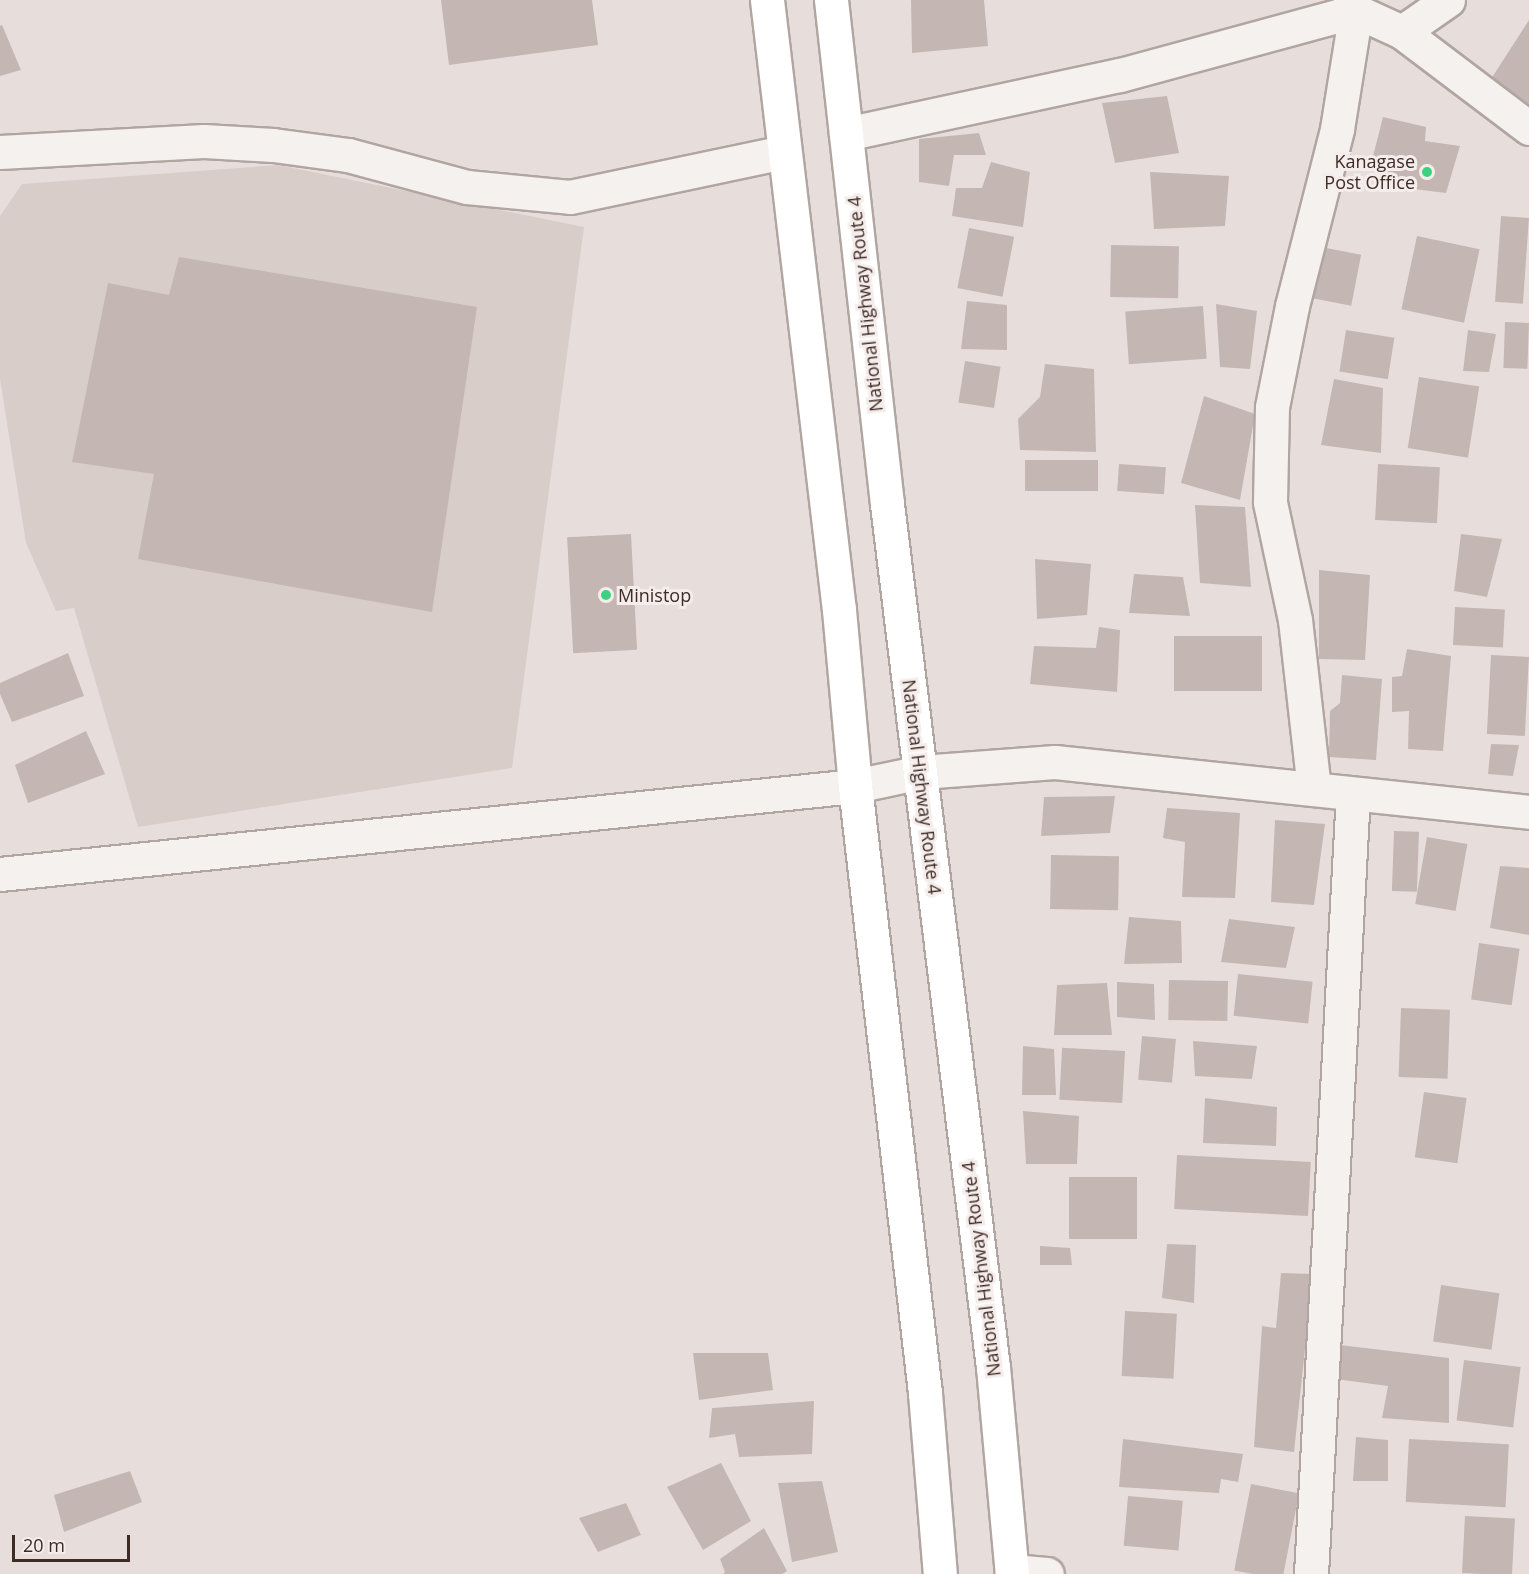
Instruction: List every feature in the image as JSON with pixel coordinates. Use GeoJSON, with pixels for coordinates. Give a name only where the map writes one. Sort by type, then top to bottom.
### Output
{"type":"FeatureCollection","features":[{"type":"Feature","properties":{"kind":"highway"},"geometry":{"type":"LineString","coordinates":[[768,0],[839,610],[855,786],[925,1393],[940,1574]]}},
{"type":"Feature","properties":{"kind":"highway","name":"National Highway Route 4"},"geometry":{"type":"LineString","coordinates":[[831,0],[887,504],[993,1367],[1012,1573]]}},
{"type":"Feature","properties":{"kind":"street"},"geometry":{"type":"LineString","coordinates":[[1402,32],[1448,0]]}},
{"type":"Feature","properties":{"kind":"street"},"geometry":{"type":"LineString","coordinates":[[1314,789],[1295,620],[1270,502],[1272,407],[1292,306],[1337,129],[1353,5]]}},
{"type":"Feature","properties":{"kind":"street"},"geometry":{"type":"LineString","coordinates":[[846,134],[1120,75],[1353,5],[1402,32],[1529,128]]}},
{"type":"Feature","properties":{"kind":"street"},"geometry":{"type":"LineString","coordinates":[[0,152],[204,141],[273,146],[348,155],[467,187],[570,197],[681,176],[784,152]]}},
{"type":"Feature","properties":{"kind":"street"},"geometry":{"type":"LineString","coordinates":[[0,874],[855,786],[921,772],[1056,762],[1529,812]]}},
{"type":"Feature","properties":{"kind":"street"},"geometry":{"type":"LineString","coordinates":[[1311,1574],[1353,794]]}},
{"type":"Feature","properties":{"kind":"street"},"geometry":{"type":"LineString","coordinates":[[1012,1573],[1047,1574]]}},
{"type":"Feature","properties":{"kind":"shaded area"},"geometry":{"type":"Polygon","coordinates":[[[278,165],[584,227],[512,768],[138,827],[74,608],[56,611],[26,543],[0,379],[0,216],[22,184],[278,165]]]}},
{"type":"Feature","properties":{"kind":"building"},"geometry":{"type":"Polygon","coordinates":[[[441,0],[592,0],[598,45],[449,65],[441,0]]]}},
{"type":"Feature","properties":{"kind":"building"},"geometry":{"type":"Polygon","coordinates":[[[911,0],[984,0],[988,46],[912,53],[911,0]]]}},
{"type":"Feature","properties":{"kind":"building"},"geometry":{"type":"Polygon","coordinates":[[[1529,20],[1529,105],[1491,79],[1529,20]]]}},
{"type":"Feature","properties":{"kind":"building"},"geometry":{"type":"Polygon","coordinates":[[[2,25],[21,70],[0,76],[0,26],[2,25]]]}},
{"type":"Feature","properties":{"kind":"building"},"geometry":{"type":"Polygon","coordinates":[[[1167,96],[1179,153],[1115,163],[1102,103],[1167,96]]]}},
{"type":"Feature","properties":{"kind":"building"},"geometry":{"type":"Polygon","coordinates":[[[1383,117],[1426,127],[1425,141],[1460,146],[1446,193],[1414,189],[1370,168],[1383,117]]]}},
{"type":"Feature","properties":{"kind":"building"},"geometry":{"type":"Polygon","coordinates":[[[979,133],[986,155],[954,155],[949,186],[919,182],[919,139],[979,133]]]}},
{"type":"Feature","properties":{"kind":"building"},"geometry":{"type":"Polygon","coordinates":[[[991,162],[1030,172],[1023,227],[952,216],[956,188],[982,188],[991,162]]]}},
{"type":"Feature","properties":{"kind":"building"},"geometry":{"type":"Polygon","coordinates":[[[1150,172],[1229,176],[1225,226],[1154,229],[1150,172]]]}},
{"type":"Feature","properties":{"kind":"building"},"geometry":{"type":"Polygon","coordinates":[[[1501,216],[1529,218],[1523,304],[1495,302],[1501,216]]]}},
{"type":"Feature","properties":{"kind":"building"},"geometry":{"type":"Polygon","coordinates":[[[969,228],[1014,237],[1003,297],[957,288],[969,228]]]}},
{"type":"Feature","properties":{"kind":"building"},"geometry":{"type":"Polygon","coordinates":[[[1417,236],[1480,249],[1464,323],[1401,309],[1417,236]]]}},
{"type":"Feature","properties":{"kind":"building"},"geometry":{"type":"Polygon","coordinates":[[[1111,245],[1179,246],[1178,298],[1110,297],[1111,245]]]}},
{"type":"Feature","properties":{"kind":"building"},"geometry":{"type":"Polygon","coordinates":[[[1316,246],[1361,255],[1351,306],[1306,297],[1316,246]]]}},
{"type":"Feature","properties":{"kind":"building"},"geometry":{"type":"Polygon","coordinates":[[[179,257],[477,307],[432,612],[138,559],[154,474],[72,462],[108,283],[169,295],[179,257]]]}},
{"type":"Feature","properties":{"kind":"building"},"geometry":{"type":"Polygon","coordinates":[[[967,301],[1007,305],[1007,350],[961,349],[967,301]]]}},
{"type":"Feature","properties":{"kind":"building"},"geometry":{"type":"Polygon","coordinates":[[[1216,304],[1257,311],[1250,369],[1220,367],[1216,304]]]}},
{"type":"Feature","properties":{"kind":"building"},"geometry":{"type":"Polygon","coordinates":[[[1203,306],[1207,359],[1129,364],[1125,311],[1203,306]]]}},
{"type":"Feature","properties":{"kind":"building"},"geometry":{"type":"Polygon","coordinates":[[[1505,322],[1529,323],[1527,369],[1503,368],[1505,322]]]}},
{"type":"Feature","properties":{"kind":"building"},"geometry":{"type":"Polygon","coordinates":[[[1346,330],[1394,338],[1388,379],[1339,371],[1346,330]]]}},
{"type":"Feature","properties":{"kind":"building"},"geometry":{"type":"Polygon","coordinates":[[[1468,330],[1496,334],[1489,372],[1463,371],[1468,330]]]}},
{"type":"Feature","properties":{"kind":"building"},"geometry":{"type":"Polygon","coordinates":[[[965,361],[1001,367],[994,408],[958,402],[965,361]]]}},
{"type":"Feature","properties":{"kind":"building"},"geometry":{"type":"Polygon","coordinates":[[[1045,364],[1094,369],[1096,452],[1020,450],[1018,419],[1040,397],[1045,364]]]}},
{"type":"Feature","properties":{"kind":"building"},"geometry":{"type":"Polygon","coordinates":[[[1419,377],[1479,387],[1468,458],[1408,448],[1419,377]]]}},
{"type":"Feature","properties":{"kind":"building"},"geometry":{"type":"Polygon","coordinates":[[[1334,379],[1383,388],[1381,453],[1321,445],[1334,379]]]}},
{"type":"Feature","properties":{"kind":"building"},"geometry":{"type":"Polygon","coordinates":[[[1204,396],[1255,414],[1240,500],[1181,483],[1204,396]]]}},
{"type":"Feature","properties":{"kind":"building"},"geometry":{"type":"Polygon","coordinates":[[[1025,460],[1098,460],[1098,491],[1025,491],[1025,460]]]}},
{"type":"Feature","properties":{"kind":"building"},"geometry":{"type":"Polygon","coordinates":[[[1119,464],[1166,467],[1164,494],[1117,491],[1119,464]]]}},
{"type":"Feature","properties":{"kind":"building"},"geometry":{"type":"Polygon","coordinates":[[[1378,464],[1440,467],[1437,523],[1375,520],[1378,464]]]}},
{"type":"Feature","properties":{"kind":"building"},"geometry":{"type":"Polygon","coordinates":[[[1195,505],[1245,507],[1251,587],[1200,583],[1195,505]]]}},
{"type":"Feature","properties":{"kind":"building"},"geometry":{"type":"Polygon","coordinates":[[[631,534],[637,650],[573,653],[567,537],[631,534]]]}},
{"type":"Feature","properties":{"kind":"building"},"geometry":{"type":"Polygon","coordinates":[[[1461,534],[1502,539],[1487,597],[1454,591],[1461,534]]]}},
{"type":"Feature","properties":{"kind":"building"},"geometry":{"type":"Polygon","coordinates":[[[1035,559],[1091,564],[1087,615],[1037,619],[1035,559]]]}},
{"type":"Feature","properties":{"kind":"building"},"geometry":{"type":"Polygon","coordinates":[[[1319,570],[1370,575],[1365,660],[1319,659],[1319,570]]]}},
{"type":"Feature","properties":{"kind":"building"},"geometry":{"type":"Polygon","coordinates":[[[1134,574],[1183,577],[1190,616],[1129,613],[1134,574]]]}},
{"type":"Feature","properties":{"kind":"building"},"geometry":{"type":"Polygon","coordinates":[[[1455,607],[1505,610],[1503,648],[1453,645],[1455,607]]]}},
{"type":"Feature","properties":{"kind":"building"},"geometry":{"type":"Polygon","coordinates":[[[1099,627],[1120,630],[1117,692],[1030,684],[1034,646],[1096,648],[1099,627]]]}},
{"type":"Feature","properties":{"kind":"building"},"geometry":{"type":"Polygon","coordinates":[[[1174,636],[1262,636],[1262,691],[1174,691],[1174,636]]]}},
{"type":"Feature","properties":{"kind":"building"},"geometry":{"type":"Polygon","coordinates":[[[1407,649],[1451,656],[1443,751],[1408,749],[1409,711],[1392,712],[1392,677],[1402,676],[1407,649]]]}},
{"type":"Feature","properties":{"kind":"building"},"geometry":{"type":"Polygon","coordinates":[[[68,653],[84,696],[12,722],[0,694],[0,683],[68,653]]]}},
{"type":"Feature","properties":{"kind":"building"},"geometry":{"type":"Polygon","coordinates":[[[1491,655],[1529,657],[1525,736],[1487,734],[1491,655]]]}},
{"type":"Feature","properties":{"kind":"building"},"geometry":{"type":"Polygon","coordinates":[[[1342,675],[1382,679],[1376,760],[1329,757],[1330,711],[1340,703],[1342,675]]]}},
{"type":"Feature","properties":{"kind":"building"},"geometry":{"type":"Polygon","coordinates":[[[86,731],[105,774],[28,803],[15,765],[86,731]]]}},
{"type":"Feature","properties":{"kind":"building"},"geometry":{"type":"Polygon","coordinates":[[[1491,744],[1519,745],[1513,776],[1488,774],[1491,744]]]}},
{"type":"Feature","properties":{"kind":"building"},"geometry":{"type":"Polygon","coordinates":[[[1115,796],[1110,833],[1041,836],[1044,797],[1115,796]]]}},
{"type":"Feature","properties":{"kind":"building"},"geometry":{"type":"Polygon","coordinates":[[[1167,808],[1240,813],[1235,898],[1182,897],[1185,842],[1163,838],[1167,808]]]}},
{"type":"Feature","properties":{"kind":"building"},"geometry":{"type":"Polygon","coordinates":[[[1275,820],[1325,824],[1314,905],[1271,902],[1275,820]]]}},
{"type":"Feature","properties":{"kind":"building"},"geometry":{"type":"Polygon","coordinates":[[[1394,831],[1419,832],[1417,892],[1392,891],[1394,831]]]}},
{"type":"Feature","properties":{"kind":"building"},"geometry":{"type":"Polygon","coordinates":[[[1427,837],[1467,844],[1456,911],[1415,904],[1427,837]]]}},
{"type":"Feature","properties":{"kind":"building"},"geometry":{"type":"Polygon","coordinates":[[[1051,855],[1119,856],[1118,910],[1050,909],[1051,855]]]}},
{"type":"Feature","properties":{"kind":"building"},"geometry":{"type":"Polygon","coordinates":[[[1500,866],[1529,868],[1529,935],[1490,928],[1500,866]]]}},
{"type":"Feature","properties":{"kind":"building"},"geometry":{"type":"Polygon","coordinates":[[[1129,917],[1181,921],[1182,963],[1124,964],[1129,917]]]}},
{"type":"Feature","properties":{"kind":"building"},"geometry":{"type":"Polygon","coordinates":[[[1229,919],[1295,927],[1286,968],[1221,962],[1229,919]]]}},
{"type":"Feature","properties":{"kind":"building"},"geometry":{"type":"Polygon","coordinates":[[[1479,943],[1520,949],[1512,1005],[1471,999],[1479,943]]]}},
{"type":"Feature","properties":{"kind":"building"},"geometry":{"type":"Polygon","coordinates":[[[1238,974],[1313,982],[1308,1024],[1234,1016],[1238,974]]]}},
{"type":"Feature","properties":{"kind":"building"},"geometry":{"type":"Polygon","coordinates":[[[1169,980],[1228,981],[1227,1021],[1168,1020],[1169,980]]]}},
{"type":"Feature","properties":{"kind":"building"},"geometry":{"type":"Polygon","coordinates":[[[1117,982],[1154,984],[1155,1020],[1117,1017],[1117,982]]]}},
{"type":"Feature","properties":{"kind":"building"},"geometry":{"type":"Polygon","coordinates":[[[1107,983],[1112,1035],[1054,1035],[1057,985],[1107,983]]]}},
{"type":"Feature","properties":{"kind":"building"},"geometry":{"type":"Polygon","coordinates":[[[1401,1008],[1450,1010],[1448,1079],[1399,1077],[1401,1008]]]}},
{"type":"Feature","properties":{"kind":"building"},"geometry":{"type":"Polygon","coordinates":[[[1142,1036],[1176,1039],[1172,1083],[1138,1080],[1142,1036]]]}},
{"type":"Feature","properties":{"kind":"building"},"geometry":{"type":"Polygon","coordinates":[[[1193,1041],[1257,1046],[1252,1079],[1195,1076],[1193,1041]]]}},
{"type":"Feature","properties":{"kind":"building"},"geometry":{"type":"Polygon","coordinates":[[[1023,1046],[1054,1049],[1056,1095],[1022,1095],[1023,1046]]]}},
{"type":"Feature","properties":{"kind":"building"},"geometry":{"type":"Polygon","coordinates":[[[1062,1048],[1125,1051],[1122,1103],[1059,1100],[1062,1048]]]}},
{"type":"Feature","properties":{"kind":"building"},"geometry":{"type":"Polygon","coordinates":[[[1424,1092],[1467,1098],[1457,1163],[1415,1157],[1424,1092]]]}},
{"type":"Feature","properties":{"kind":"building"},"geometry":{"type":"Polygon","coordinates":[[[1205,1098],[1277,1107],[1276,1146],[1203,1143],[1205,1098]]]}},
{"type":"Feature","properties":{"kind":"building"},"geometry":{"type":"Polygon","coordinates":[[[1023,1111],[1079,1116],[1077,1164],[1026,1164],[1023,1111]]]}},
{"type":"Feature","properties":{"kind":"building"},"geometry":{"type":"Polygon","coordinates":[[[1177,1155],[1311,1162],[1308,1216],[1174,1209],[1177,1155]]]}},
{"type":"Feature","properties":{"kind":"building"},"geometry":{"type":"Polygon","coordinates":[[[1069,1177],[1137,1177],[1137,1239],[1069,1239],[1069,1177]]]}},
{"type":"Feature","properties":{"kind":"building"},"geometry":{"type":"Polygon","coordinates":[[[1167,1244],[1196,1245],[1194,1303],[1162,1298],[1167,1244]]]}},
{"type":"Feature","properties":{"kind":"building"},"geometry":{"type":"Polygon","coordinates":[[[1040,1246],[1070,1248],[1072,1265],[1040,1265],[1040,1246]]]}},
{"type":"Feature","properties":{"kind":"building"},"geometry":{"type":"Polygon","coordinates":[[[1281,1273],[1313,1274],[1294,1452],[1254,1447],[1262,1326],[1276,1328],[1281,1273]]]}},
{"type":"Feature","properties":{"kind":"building"},"geometry":{"type":"Polygon","coordinates":[[[1441,1285],[1499,1293],[1491,1350],[1433,1341],[1441,1285]]]}},
{"type":"Feature","properties":{"kind":"building"},"geometry":{"type":"Polygon","coordinates":[[[1125,1311],[1177,1314],[1174,1379],[1122,1376],[1125,1311]]]}},
{"type":"Feature","properties":{"kind":"building"},"geometry":{"type":"Polygon","coordinates":[[[1340,1345],[1449,1358],[1449,1423],[1382,1418],[1388,1386],[1335,1379],[1340,1345]]]}},
{"type":"Feature","properties":{"kind":"building"},"geometry":{"type":"Polygon","coordinates":[[[693,1353],[768,1353],[773,1390],[699,1400],[693,1353]]]}},
{"type":"Feature","properties":{"kind":"building"},"geometry":{"type":"Polygon","coordinates":[[[1464,1360],[1521,1367],[1513,1427],[1457,1421],[1464,1360]]]}},
{"type":"Feature","properties":{"kind":"building"},"geometry":{"type":"Polygon","coordinates":[[[814,1401],[812,1454],[739,1457],[735,1434],[709,1438],[712,1408],[814,1401]]]}},
{"type":"Feature","properties":{"kind":"building"},"geometry":{"type":"Polygon","coordinates":[[[1356,1437],[1388,1440],[1388,1481],[1353,1481],[1356,1437]]]}},
{"type":"Feature","properties":{"kind":"building"},"geometry":{"type":"Polygon","coordinates":[[[1123,1439],[1243,1454],[1238,1482],[1221,1479],[1219,1493],[1119,1487],[1123,1439]]]}},
{"type":"Feature","properties":{"kind":"building"},"geometry":{"type":"Polygon","coordinates":[[[1409,1439],[1509,1444],[1506,1507],[1406,1502],[1409,1439]]]}},
{"type":"Feature","properties":{"kind":"building"},"geometry":{"type":"Polygon","coordinates":[[[721,1463],[751,1521],[703,1550],[667,1487],[721,1463]]]}},
{"type":"Feature","properties":{"kind":"building"},"geometry":{"type":"Polygon","coordinates":[[[130,1471],[142,1502],[64,1532],[54,1495],[130,1471]]]}},
{"type":"Feature","properties":{"kind":"building"},"geometry":{"type":"Polygon","coordinates":[[[822,1481],[838,1552],[792,1562],[778,1483],[822,1481]]]}},
{"type":"Feature","properties":{"kind":"building"},"geometry":{"type":"Polygon","coordinates":[[[1251,1484],[1299,1493],[1283,1574],[1253,1574],[1234,1570],[1251,1484]]]}},
{"type":"Feature","properties":{"kind":"building"},"geometry":{"type":"Polygon","coordinates":[[[1128,1496],[1183,1501],[1178,1551],[1124,1546],[1128,1496]]]}},
{"type":"Feature","properties":{"kind":"building"},"geometry":{"type":"Polygon","coordinates":[[[626,1503],[641,1535],[598,1552],[579,1518],[626,1503]]]}},
{"type":"Feature","properties":{"kind":"building"},"geometry":{"type":"Polygon","coordinates":[[[1465,1516],[1515,1519],[1512,1574],[1462,1573],[1465,1516]]]}},
{"type":"Feature","properties":{"kind":"building"},"geometry":{"type":"Polygon","coordinates":[[[764,1528],[787,1571],[782,1574],[723,1574],[725,1572],[720,1559],[764,1528]]]}},
{"type":"Feature","properties":{"kind":"place","name":"Kanagase Post Office"},"geometry":{"type":"Point","coordinates":[1427,172]}},
{"type":"Feature","properties":{"kind":"place","name":"Ministop"},"geometry":{"type":"Point","coordinates":[606,595]}}]}
